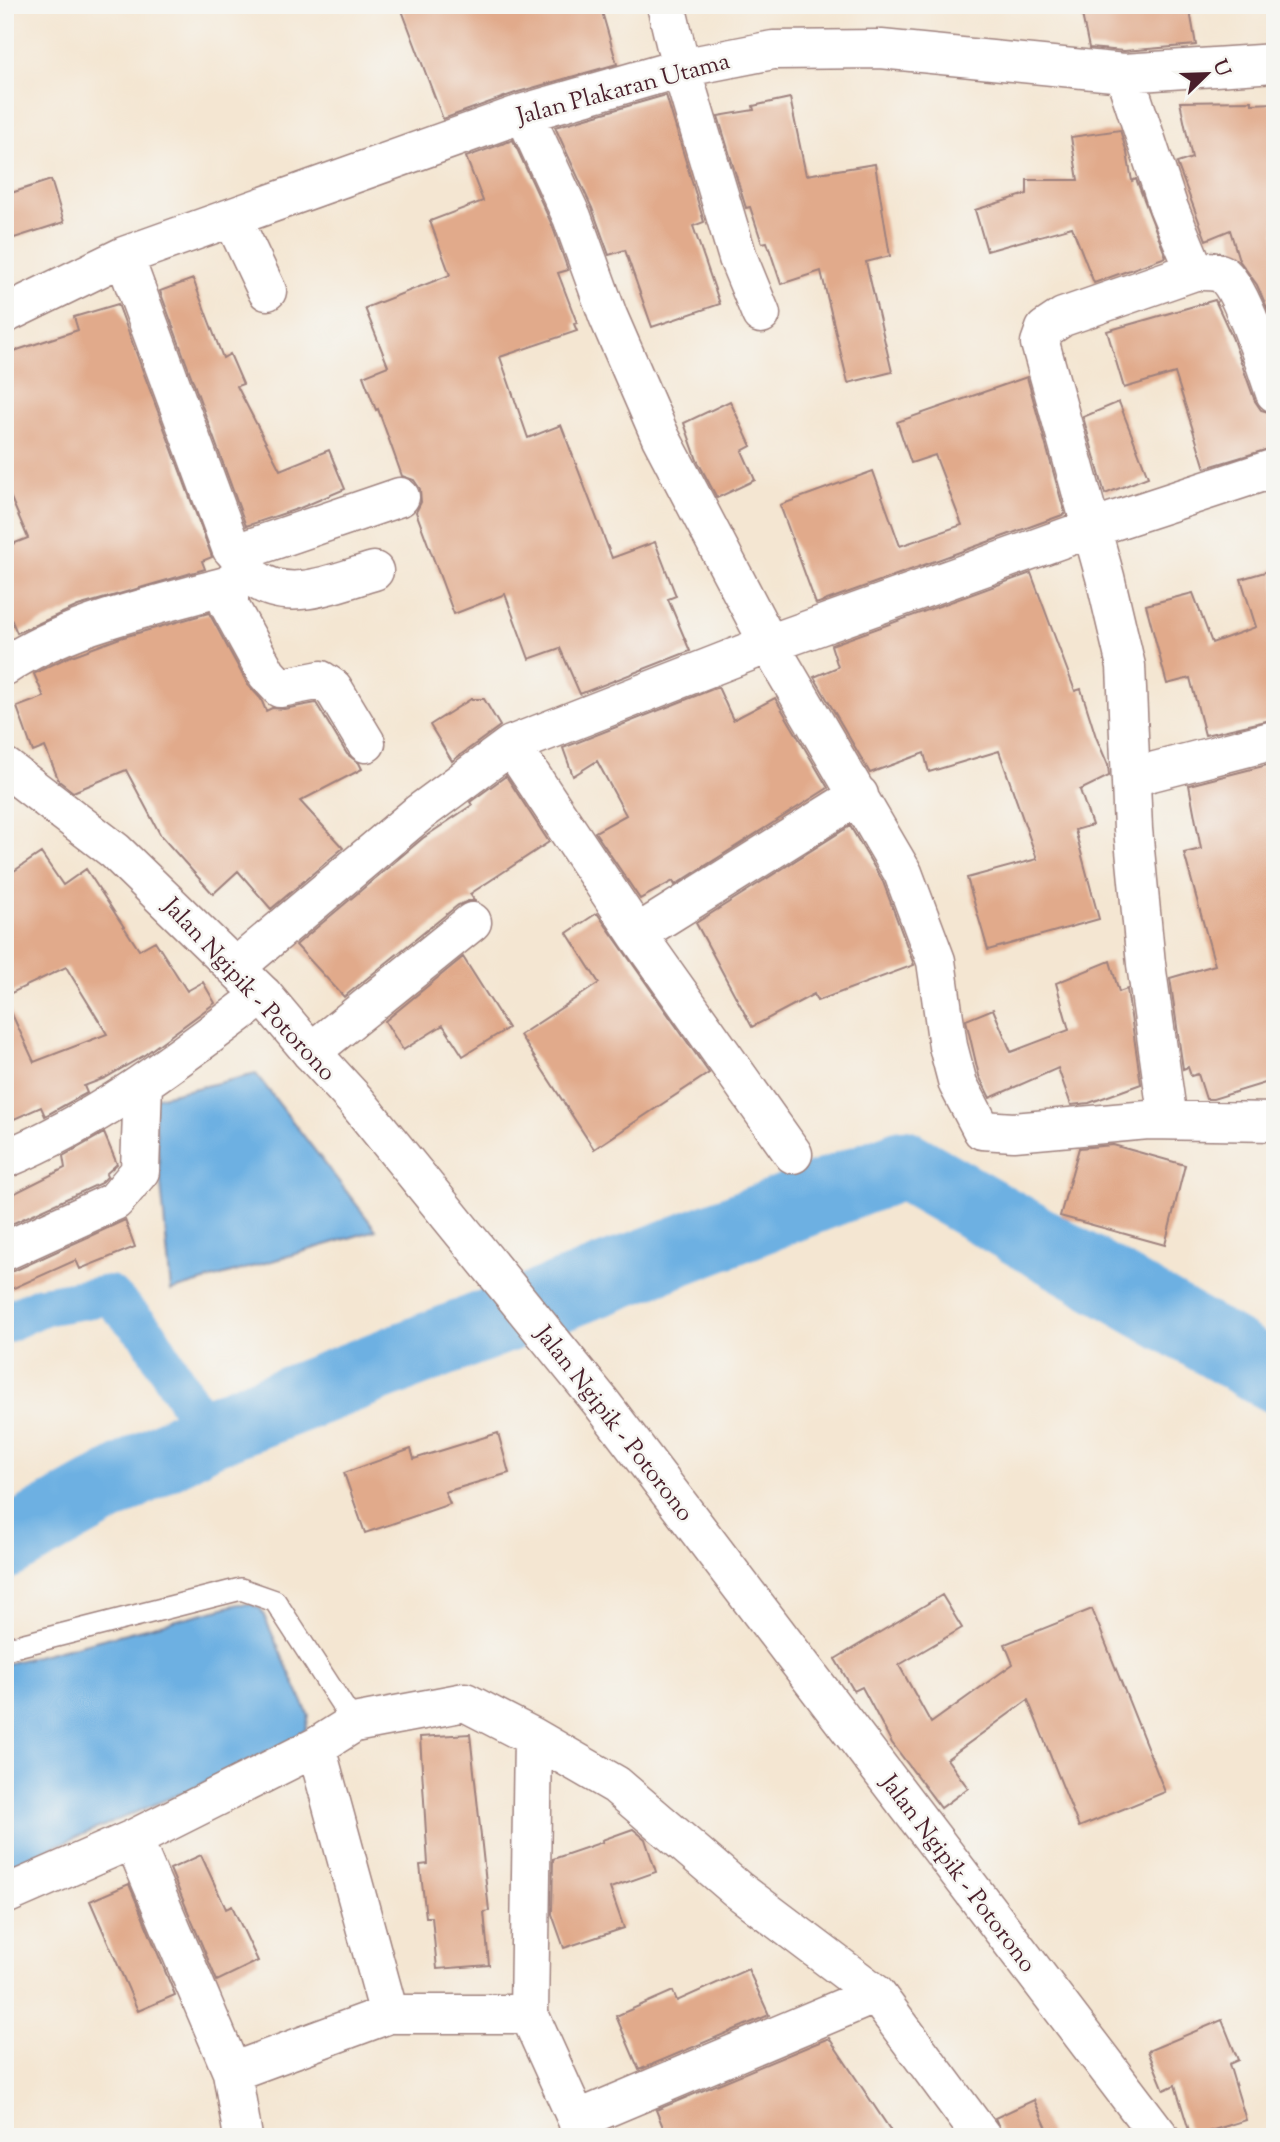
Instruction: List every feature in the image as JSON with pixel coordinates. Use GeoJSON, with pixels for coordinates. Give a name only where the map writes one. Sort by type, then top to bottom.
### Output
{"type":"FeatureCollection","features":[{"type":"Feature","properties":{"kind":"street"},"geometry":{"type":"LineString","coordinates":[[666,5],[681,68],[738,258],[761,314]]}},
{"type":"Feature","properties":{"kind":"street","name":"Jalan Plakaran Utama"},"geometry":{"type":"LineString","coordinates":[[5,314],[124,256],[524,113],[681,68],[773,50],[881,50],[1124,73],[1275,63]]}},
{"type":"Feature","properties":{"kind":"street"},"geometry":{"type":"LineString","coordinates":[[1124,73],[1168,206],[1195,271]]}},
{"type":"Feature","properties":{"kind":"street"},"geometry":{"type":"LineString","coordinates":[[524,113],[572,216],[608,316],[661,438],[769,644],[903,873],[936,961],[948,1046],[958,1084],[982,1130],[1014,1132],[1168,1120],[1275,1122]]}},
{"type":"Feature","properties":{"kind":"street"},"geometry":{"type":"LineString","coordinates":[[233,219],[267,290]]}},
{"type":"Feature","properties":{"kind":"street"},"geometry":{"type":"LineString","coordinates":[[124,256],[232,548],[237,569],[229,605],[267,674],[280,688],[321,680],[333,688],[366,743]]}},
{"type":"Feature","properties":{"kind":"street"},"geometry":{"type":"LineString","coordinates":[[1168,1120],[1146,964],[1133,829],[1126,666],[1092,528],[1040,343],[1045,329],[1063,317],[1195,271],[1212,271],[1222,275],[1235,288],[1275,393]]}},
{"type":"Feature","properties":{"kind":"street"},"geometry":{"type":"LineString","coordinates":[[236,967],[419,813],[511,745],[769,644],[1092,528],[1275,468]]}},
{"type":"Feature","properties":{"kind":"street"},"geometry":{"type":"LineString","coordinates":[[5,666],[29,650],[86,625],[237,569],[400,497]]}},
{"type":"Feature","properties":{"kind":"street"},"geometry":{"type":"LineString","coordinates":[[237,569],[275,588],[308,590],[374,570]]}},
{"type":"Feature","properties":{"kind":"street"},"geometry":{"type":"LineString","coordinates":[[1132,777],[1275,740]]}},
{"type":"Feature","properties":{"kind":"street"},"geometry":{"type":"LineString","coordinates":[[511,745],[637,934],[793,1154]]}},
{"type":"Feature","properties":{"kind":"street","name":"Jalan Ngipik - Potorono"},"geometry":{"type":"LineString","coordinates":[[5,767],[115,851],[236,967],[381,1131],[600,1401],[1160,2137]]}},
{"type":"Feature","properties":{"kind":"street"},"geometry":{"type":"LineString","coordinates":[[637,934],[859,795]]}},
{"type":"Feature","properties":{"kind":"street"},"geometry":{"type":"LineString","coordinates":[[311,1052],[472,922]]}},
{"type":"Feature","properties":{"kind":"street"},"geometry":{"type":"LineString","coordinates":[[5,1159],[97,1112],[143,1083],[263,995]]}},
{"type":"Feature","properties":{"kind":"street"},"geometry":{"type":"LineString","coordinates":[[5,1251],[116,1201],[140,1171],[143,1083]]}},
{"type":"Feature","properties":{"kind":"street"},"geometry":{"type":"LineString","coordinates":[[5,1895],[133,1839],[316,1747],[354,1723],[465,1702],[616,1785],[737,1889],[876,1994],[967,2132]]}},
{"type":"Feature","properties":{"kind":"street"},"geometry":{"type":"LineString","coordinates":[[533,1737],[529,2014],[579,2128],[876,1994]]}},
{"type":"Feature","properties":{"kind":"street"},"geometry":{"type":"LineString","coordinates":[[316,1747],[388,2014]]}},
{"type":"Feature","properties":{"kind":"street"},"geometry":{"type":"LineString","coordinates":[[133,1839],[232,2072],[243,2137]]}},
{"type":"Feature","properties":{"kind":"street"},"geometry":{"type":"LineString","coordinates":[[232,2072],[388,2014],[529,2014]]}},
{"type":"Feature","properties":{"kind":"lane"},"geometry":{"type":"LineString","coordinates":[[5,1649],[241,1589],[275,1601],[354,1723]]}},
{"type":"Feature","properties":{"kind":"water"},"geometry":{"type":"Polygon","coordinates":[[[256,1074],[376,1230],[171,1291],[153,1098],[256,1074]]]}},
{"type":"Feature","properties":{"kind":"water"},"geometry":{"type":"Polygon","coordinates":[[[239,1604],[251,1604],[261,1609],[309,1716],[306,1729],[293,1739],[201,1785],[5,1867],[5,1664],[239,1604]]]}},
{"type":"Feature","properties":{"kind":"building"},"geometry":{"type":"Polygon","coordinates":[[[400,5],[600,5],[617,64],[518,92],[443,119],[400,5]]]}},
{"type":"Feature","properties":{"kind":"building"},"geometry":{"type":"Polygon","coordinates":[[[1080,5],[1189,5],[1196,45],[1124,51],[1089,48],[1080,5]]]}},
{"type":"Feature","properties":{"kind":"building"},"geometry":{"type":"Polygon","coordinates":[[[666,95],[704,222],[693,226],[720,304],[652,327],[625,250],[609,255],[592,208],[555,127],[666,95]]]}},
{"type":"Feature","properties":{"kind":"building"},"geometry":{"type":"Polygon","coordinates":[[[790,98],[806,175],[875,164],[890,256],[866,262],[892,372],[848,383],[821,271],[781,284],[767,242],[762,243],[750,207],[746,208],[718,116],[754,110],[753,106],[790,98]]]}},
{"type":"Feature","properties":{"kind":"building"},"geometry":{"type":"Polygon","coordinates":[[[1252,101],[1252,104],[1275,103],[1275,326],[1257,285],[1239,260],[1230,230],[1206,240],[1177,163],[1192,158],[1180,102],[1252,101]]]}},
{"type":"Feature","properties":{"kind":"building"},"geometry":{"type":"Polygon","coordinates":[[[1120,130],[1132,181],[1136,179],[1166,257],[1094,283],[1072,227],[987,251],[975,210],[1027,194],[1027,180],[1078,180],[1071,137],[1120,130]]]}},
{"type":"Feature","properties":{"kind":"building"},"geometry":{"type":"Polygon","coordinates":[[[513,140],[552,225],[568,270],[558,273],[577,323],[574,324],[577,331],[500,357],[528,438],[561,425],[612,558],[655,542],[676,596],[668,599],[690,651],[580,694],[560,648],[529,659],[505,594],[454,614],[416,512],[421,502],[420,489],[414,480],[402,476],[363,376],[388,366],[365,308],[450,275],[430,221],[483,201],[466,157],[513,140]]]}},
{"type":"Feature","properties":{"kind":"building"},"geometry":{"type":"Polygon","coordinates":[[[51,180],[64,222],[5,241],[5,195],[51,180]]]}},
{"type":"Feature","properties":{"kind":"building"},"geometry":{"type":"Polygon","coordinates":[[[193,279],[223,358],[230,354],[243,384],[237,386],[280,470],[329,450],[345,489],[246,526],[160,291],[193,279]]]}},
{"type":"Feature","properties":{"kind":"building"},"geometry":{"type":"Polygon","coordinates":[[[1215,300],[1232,337],[1255,401],[1261,410],[1275,414],[1275,447],[1205,468],[1175,373],[1124,388],[1107,331],[1215,300]]]}},
{"type":"Feature","properties":{"kind":"building"},"geometry":{"type":"Polygon","coordinates":[[[118,304],[212,557],[202,561],[205,569],[78,606],[17,633],[5,605],[5,547],[28,538],[5,484],[5,354],[78,330],[74,317],[118,304]]]}},
{"type":"Feature","properties":{"kind":"building"},"geometry":{"type":"Polygon","coordinates":[[[1027,377],[1065,514],[816,604],[780,505],[873,471],[900,546],[962,525],[935,455],[911,463],[897,422],[1027,377]]]}},
{"type":"Feature","properties":{"kind":"building"},"geometry":{"type":"Polygon","coordinates":[[[730,401],[751,446],[742,451],[755,480],[717,498],[697,460],[684,423],[730,401]]]}},
{"type":"Feature","properties":{"kind":"building"},"geometry":{"type":"Polygon","coordinates":[[[1119,402],[1148,477],[1105,494],[1083,417],[1119,402]]]}},
{"type":"Feature","properties":{"kind":"building"},"geometry":{"type":"Polygon","coordinates":[[[1275,569],[1275,719],[1205,735],[1190,678],[1167,684],[1146,605],[1193,593],[1212,643],[1256,627],[1241,579],[1275,569]]]}},
{"type":"Feature","properties":{"kind":"building"},"geometry":{"type":"Polygon","coordinates":[[[1031,573],[1075,691],[1081,689],[1108,765],[1109,776],[1080,790],[1092,825],[1075,830],[1099,919],[988,950],[967,878],[1037,859],[999,751],[929,772],[924,753],[870,773],[814,677],[838,667],[831,645],[1031,573]]]}},
{"type":"Feature","properties":{"kind":"building"},"geometry":{"type":"Polygon","coordinates":[[[209,613],[248,685],[261,699],[266,711],[316,703],[347,754],[359,763],[362,769],[300,801],[343,848],[271,909],[238,871],[213,894],[161,836],[126,770],[73,792],[59,781],[45,747],[33,752],[17,707],[44,697],[34,674],[41,670],[120,638],[209,613]]]}},
{"type":"Feature","properties":{"kind":"building"},"geometry":{"type":"Polygon","coordinates":[[[718,687],[733,720],[775,698],[828,788],[675,885],[673,881],[640,899],[595,832],[626,815],[597,761],[573,776],[563,748],[718,687]]]}},
{"type":"Feature","properties":{"kind":"building"},"geometry":{"type":"Polygon","coordinates":[[[471,699],[484,699],[500,726],[452,761],[430,725],[471,699]]]}},
{"type":"Feature","properties":{"kind":"building"},"geometry":{"type":"Polygon","coordinates":[[[1275,763],[1275,1080],[1206,1099],[1198,1074],[1191,1076],[1188,1067],[1183,1069],[1170,978],[1215,965],[1184,853],[1201,849],[1189,785],[1275,763]]]}},
{"type":"Feature","properties":{"kind":"building"},"geometry":{"type":"Polygon","coordinates":[[[506,776],[549,842],[470,894],[475,901],[458,905],[344,997],[296,945],[423,838],[472,805],[470,802],[506,776]]]}},
{"type":"Feature","properties":{"kind":"building"},"geometry":{"type":"Polygon","coordinates":[[[850,826],[883,882],[914,965],[817,1001],[814,994],[752,1027],[696,923],[850,826]]]}},
{"type":"Feature","properties":{"kind":"building"},"geometry":{"type":"Polygon","coordinates":[[[41,853],[63,885],[86,869],[139,950],[155,941],[187,991],[203,982],[215,1003],[143,1056],[105,1078],[84,1086],[87,1093],[45,1116],[41,1107],[5,1123],[5,999],[34,1062],[107,1034],[66,967],[5,996],[5,877],[41,853]]]}},
{"type":"Feature","properties":{"kind":"building"},"geometry":{"type":"Polygon","coordinates":[[[597,913],[709,1073],[594,1149],[520,1035],[599,983],[567,933],[597,913]]]}},
{"type":"Feature","properties":{"kind":"building"},"geometry":{"type":"Polygon","coordinates":[[[463,957],[508,1028],[463,1056],[443,1025],[403,1050],[385,1021],[463,957]]]}},
{"type":"Feature","properties":{"kind":"building"},"geometry":{"type":"Polygon","coordinates":[[[1110,961],[1119,992],[1127,989],[1141,1084],[1089,1103],[1071,1105],[1058,1068],[990,1098],[979,1076],[966,1020],[993,1009],[1011,1052],[1069,1030],[1056,983],[1110,961]]]}},
{"type":"Feature","properties":{"kind":"building"},"geometry":{"type":"Polygon","coordinates":[[[104,1133],[117,1164],[101,1183],[5,1227],[5,1198],[65,1168],[63,1156],[104,1133]]]}},
{"type":"Feature","properties":{"kind":"building"},"geometry":{"type":"Polygon","coordinates":[[[1113,1145],[1185,1165],[1165,1245],[1060,1216],[1079,1148],[1113,1145]]]}},
{"type":"Feature","properties":{"kind":"building"},"geometry":{"type":"Polygon","coordinates":[[[125,1220],[135,1247],[80,1269],[76,1260],[5,1292],[5,1272],[14,1271],[125,1220]]]}},
{"type":"Feature","properties":{"kind":"building"},"geometry":{"type":"Polygon","coordinates":[[[498,1433],[509,1473],[445,1492],[450,1504],[365,1533],[344,1473],[411,1449],[414,1459],[498,1433]]]}},
{"type":"Feature","properties":{"kind":"building"},"geometry":{"type":"Polygon","coordinates":[[[942,1595],[962,1628],[899,1665],[931,1723],[1013,1664],[1005,1644],[1092,1609],[1165,1792],[1079,1827],[1028,1700],[947,1759],[968,1788],[941,1808],[892,1743],[862,1687],[854,1691],[835,1659],[942,1595]]]}},
{"type":"Feature","properties":{"kind":"building"},"geometry":{"type":"Polygon","coordinates":[[[470,1734],[489,1911],[484,1912],[489,1965],[437,1969],[432,1917],[426,1917],[420,1865],[428,1864],[420,1737],[470,1734]]]}},
{"type":"Feature","properties":{"kind":"building"},"geometry":{"type":"Polygon","coordinates":[[[633,1829],[645,1839],[656,1872],[610,1888],[624,1928],[564,1948],[552,1914],[553,1859],[633,1829]]]}},
{"type":"Feature","properties":{"kind":"building"},"geometry":{"type":"Polygon","coordinates":[[[201,1855],[226,1909],[232,1906],[258,1961],[217,1981],[170,1869],[201,1855]]]}},
{"type":"Feature","properties":{"kind":"building"},"geometry":{"type":"Polygon","coordinates":[[[129,1884],[175,1995],[138,2011],[90,1901],[129,1884]]]}},
{"type":"Feature","properties":{"kind":"building"},"geometry":{"type":"Polygon","coordinates":[[[748,1969],[769,2015],[639,2070],[616,2016],[673,1991],[677,2001],[748,1969]]]}},
{"type":"Feature","properties":{"kind":"building"},"geometry":{"type":"Polygon","coordinates":[[[1222,2020],[1238,2060],[1229,2064],[1246,2120],[1191,2137],[1175,2085],[1164,2090],[1148,2051],[1222,2020]]]}},
{"type":"Feature","properties":{"kind":"building"},"geometry":{"type":"Polygon","coordinates":[[[829,2038],[895,2137],[667,2137],[656,2110],[829,2038]]]}},
{"type":"Feature","properties":{"kind":"building"},"geometry":{"type":"Polygon","coordinates":[[[1034,2100],[1051,2137],[1003,2137],[995,2118],[1034,2100]]]}},
{"type":"Feature","properties":{"kind":"waterway"},"geometry":{"type":"LineString","coordinates":[[5,1545],[207,1433],[903,1164],[1275,1378]]}},
{"type":"Feature","properties":{"kind":"waterway"},"geometry":{"type":"LineString","coordinates":[[5,1323],[42,1306],[109,1295],[148,1335],[207,1433]]}}]}
